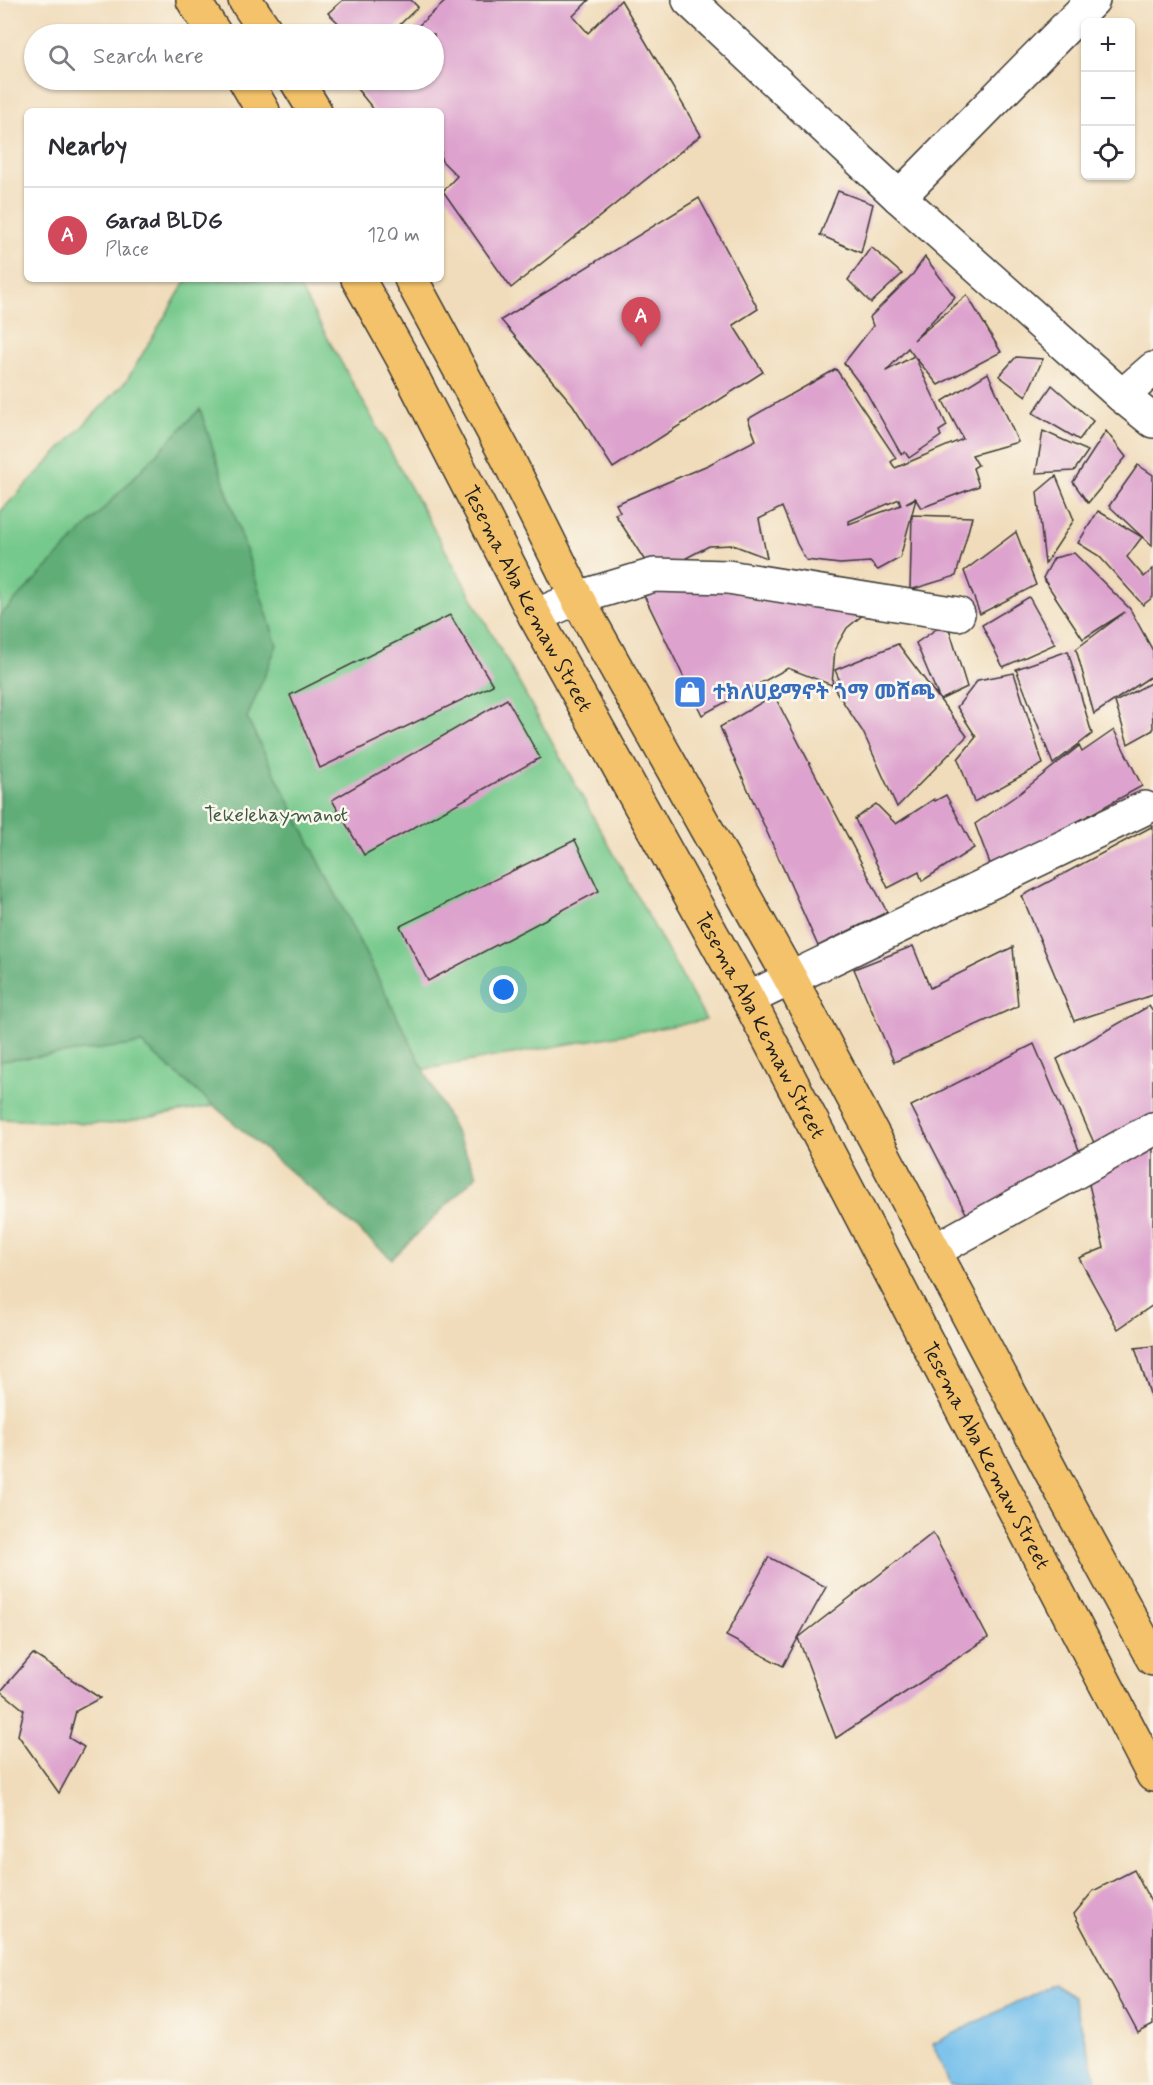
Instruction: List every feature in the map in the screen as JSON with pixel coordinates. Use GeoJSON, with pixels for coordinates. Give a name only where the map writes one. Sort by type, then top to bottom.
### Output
{"type":"FeatureCollection","features":[{"type":"Feature","properties":{"kind":"main road"},"geometry":{"type":"LineString","coordinates":[[193,0],[209,24]]}},
{"type":"Feature","properties":{"kind":"main road"},"geometry":{"type":"LineString","coordinates":[[245,0],[261,24]]}},
{"type":"Feature","properties":{"kind":"main road"},"geometry":{"type":"LineString","coordinates":[[302,90],[313,108]]}},
{"type":"Feature","properties":{"kind":"main road","name":"Tesema Aba Kemaw Street"},"geometry":{"type":"LineString","coordinates":[[360,282],[402,357],[535,616],[748,999],[1153,1775]]}},
{"type":"Feature","properties":{"kind":"main road","name":"Tesema Aba Kemaw Street"},"geometry":{"type":"LineString","coordinates":[[413,282],[507,457],[577,598],[790,978],[1153,1659]]}},
{"type":"Feature","properties":{"kind":"street"},"geometry":{"type":"LineString","coordinates":[[689,0],[899,197],[1153,421]]}},
{"type":"Feature","properties":{"kind":"street"},"geometry":{"type":"LineString","coordinates":[[899,197],[1093,0]]}},
{"type":"Feature","properties":{"kind":"street"},"geometry":{"type":"LineString","coordinates":[[1122,396],[1153,369]]}},
{"type":"Feature","properties":{"kind":"street"},"geometry":{"type":"LineString","coordinates":[[535,616],[577,598],[654,575],[728,577],[958,614]]}},
{"type":"Feature","properties":{"kind":"street"},"geometry":{"type":"LineString","coordinates":[[748,999],[1145,808]]}},
{"type":"Feature","properties":{"kind":"street"},"geometry":{"type":"LineString","coordinates":[[934,1251],[1153,1129]]}},
{"type":"Feature","properties":{"kind":"green space","name":"Tekelehaymanot"},"geometry":{"type":"Polygon","coordinates":[[[185,282],[297,282],[706,1020],[112,1124],[0,1119],[0,512],[127,380],[185,282]]]}},
{"type":"Feature","properties":{"kind":"green space"},"geometry":{"type":"Polygon","coordinates":[[[200,409],[277,645],[247,718],[477,1175],[392,1259],[142,1044],[0,1061],[0,616],[200,409]]]}},
{"type":"Feature","properties":{"kind":"water"},"geometry":{"type":"Polygon","coordinates":[[[1052,1984],[1073,1997],[1098,2085],[950,2085],[933,2044],[1052,1984]]]}},
{"type":"Feature","properties":{"kind":"building"},"geometry":{"type":"Polygon","coordinates":[[[343,0],[411,0],[418,7],[400,24],[340,24],[328,13],[343,0]]]}},
{"type":"Feature","properties":{"kind":"building"},"geometry":{"type":"Polygon","coordinates":[[[447,0],[589,0],[573,16],[588,33],[621,0],[701,135],[511,288],[444,192],[457,176],[444,163],[444,108],[373,108],[358,90],[444,90],[444,24],[420,24],[447,0]]]}},
{"type":"Feature","properties":{"kind":"building"},"geometry":{"type":"Polygon","coordinates":[[[838,191],[873,204],[861,253],[820,235],[838,191]]]}},
{"type":"Feature","properties":{"kind":"building"},"geometry":{"type":"Polygon","coordinates":[[[699,198],[758,309],[733,325],[763,372],[613,468],[573,405],[501,320],[699,198]]]}},
{"type":"Feature","properties":{"kind":"building"},"geometry":{"type":"Polygon","coordinates":[[[871,247],[902,274],[871,303],[848,280],[871,247]]]}},
{"type":"Feature","properties":{"kind":"building"},"geometry":{"type":"Polygon","coordinates":[[[925,257],[955,297],[914,340],[967,295],[1001,352],[938,385],[915,357],[947,426],[939,431],[941,436],[909,458],[905,452],[901,454],[866,392],[844,363],[873,326],[870,317],[913,274],[925,257]],[[908,348],[886,371],[914,356],[908,348]]]}},
{"type":"Feature","properties":{"kind":"building"},"geometry":{"type":"Polygon","coordinates":[[[1016,357],[1043,359],[1026,396],[999,376],[1016,357]]]}},
{"type":"Feature","properties":{"kind":"building"},"geometry":{"type":"Polygon","coordinates":[[[836,369],[896,458],[891,462],[895,468],[963,439],[943,401],[988,373],[1018,442],[972,455],[978,465],[973,468],[979,486],[921,508],[916,499],[900,558],[878,570],[870,562],[840,564],[806,560],[782,507],[759,519],[767,558],[733,545],[709,546],[654,575],[615,514],[620,512],[616,504],[708,465],[756,440],[748,419],[836,369]],[[899,499],[849,521],[849,524],[901,505],[899,499]]]}},
{"type":"Feature","properties":{"kind":"building"},"geometry":{"type":"Polygon","coordinates":[[[1052,385],[1093,421],[1079,440],[1033,413],[1052,385]]]}},
{"type":"Feature","properties":{"kind":"building"},"geometry":{"type":"Polygon","coordinates":[[[1043,431],[1088,451],[1074,471],[1036,473],[1043,431]]]}},
{"type":"Feature","properties":{"kind":"building"},"geometry":{"type":"Polygon","coordinates":[[[1106,431],[1126,457],[1088,503],[1073,482],[1106,431]]]}},
{"type":"Feature","properties":{"kind":"building"},"geometry":{"type":"Polygon","coordinates":[[[1138,465],[1153,475],[1152,546],[1109,506],[1138,465]]]}},
{"type":"Feature","properties":{"kind":"building"},"geometry":{"type":"Polygon","coordinates":[[[1056,476],[1074,520],[1045,564],[1037,492],[1056,476]]]}},
{"type":"Feature","properties":{"kind":"building"},"geometry":{"type":"Polygon","coordinates":[[[1098,511],[1142,537],[1127,557],[1144,577],[1153,569],[1153,597],[1143,605],[1099,556],[1078,543],[1098,511]]]}},
{"type":"Feature","properties":{"kind":"building"},"geometry":{"type":"Polygon","coordinates":[[[912,515],[972,517],[956,576],[910,590],[912,515]]]}},
{"type":"Feature","properties":{"kind":"building"},"geometry":{"type":"Polygon","coordinates":[[[1016,532],[1036,585],[980,614],[964,571],[1016,532]]]}},
{"type":"Feature","properties":{"kind":"building"},"geometry":{"type":"Polygon","coordinates":[[[1074,553],[1130,609],[1153,651],[1153,675],[1094,714],[1076,649],[1125,612],[1083,639],[1043,578],[1054,558],[1074,553]]]}},
{"type":"Feature","properties":{"kind":"building"},"geometry":{"type":"Polygon","coordinates":[[[680,586],[876,604],[847,628],[835,649],[832,685],[788,668],[702,715],[642,591],[680,586]]]}},
{"type":"Feature","properties":{"kind":"building"},"geometry":{"type":"Polygon","coordinates":[[[1029,597],[1055,644],[1003,667],[982,625],[1029,597]]]}},
{"type":"Feature","properties":{"kind":"building"},"geometry":{"type":"Polygon","coordinates":[[[450,615],[493,685],[320,768],[290,695],[450,615]]]}},
{"type":"Feature","properties":{"kind":"building"},"geometry":{"type":"Polygon","coordinates":[[[947,622],[967,687],[940,700],[916,643],[947,622]]]}},
{"type":"Feature","properties":{"kind":"building"},"geometry":{"type":"Polygon","coordinates":[[[898,644],[967,736],[897,807],[863,732],[832,685],[839,679],[835,670],[898,644]]]}},
{"type":"Feature","properties":{"kind":"building"},"geometry":{"type":"Polygon","coordinates":[[[1068,651],[1092,734],[1053,764],[1016,669],[1068,651]]]}},
{"type":"Feature","properties":{"kind":"building"},"geometry":{"type":"Polygon","coordinates":[[[1014,673],[1043,764],[974,802],[958,759],[976,737],[957,707],[978,680],[1014,673]]]}},
{"type":"Feature","properties":{"kind":"building"},"geometry":{"type":"Polygon","coordinates":[[[1152,682],[1153,730],[1128,744],[1115,702],[1152,682]]]}},
{"type":"Feature","properties":{"kind":"building"},"geometry":{"type":"Polygon","coordinates":[[[774,695],[887,912],[818,946],[720,727],[774,695]]]}},
{"type":"Feature","properties":{"kind":"building"},"geometry":{"type":"Polygon","coordinates":[[[507,699],[540,758],[364,855],[332,800],[507,699]]]}},
{"type":"Feature","properties":{"kind":"building"},"geometry":{"type":"Polygon","coordinates":[[[1114,730],[1142,786],[992,869],[975,824],[1020,793],[1079,746],[1082,752],[1114,730]]]}},
{"type":"Feature","properties":{"kind":"building"},"geometry":{"type":"Polygon","coordinates":[[[946,795],[974,848],[922,881],[919,872],[888,888],[855,819],[876,804],[896,824],[934,799],[935,801],[946,795]]]}},
{"type":"Feature","properties":{"kind":"building"},"geometry":{"type":"Polygon","coordinates":[[[1153,826],[1153,995],[1074,1021],[1022,896],[1153,826]]]}},
{"type":"Feature","properties":{"kind":"building"},"geometry":{"type":"Polygon","coordinates":[[[575,840],[599,891],[428,981],[400,926],[575,840]]]}},
{"type":"Feature","properties":{"kind":"building"},"geometry":{"type":"Polygon","coordinates":[[[913,946],[930,988],[1013,947],[1018,1006],[894,1062],[854,969],[913,946]]]}},
{"type":"Feature","properties":{"kind":"building"},"geometry":{"type":"Polygon","coordinates":[[[1149,1006],[1153,1012],[1153,1119],[1098,1152],[1057,1059],[1149,1006]]]}},
{"type":"Feature","properties":{"kind":"building"},"geometry":{"type":"Polygon","coordinates":[[[1034,1044],[1082,1157],[969,1219],[911,1106],[1034,1044]]]}},
{"type":"Feature","properties":{"kind":"building"},"geometry":{"type":"Polygon","coordinates":[[[1153,1137],[1153,1305],[1118,1329],[1079,1258],[1104,1248],[1088,1180],[1153,1137]]]}},
{"type":"Feature","properties":{"kind":"building"},"geometry":{"type":"Polygon","coordinates":[[[1153,1346],[1153,1403],[1135,1348],[1153,1346]]]}},
{"type":"Feature","properties":{"kind":"building"},"geometry":{"type":"Polygon","coordinates":[[[933,1533],[988,1638],[836,1738],[798,1638],[933,1533]]]}},
{"type":"Feature","properties":{"kind":"building"},"geometry":{"type":"Polygon","coordinates":[[[769,1557],[826,1587],[783,1666],[726,1636],[769,1557]]]}},
{"type":"Feature","properties":{"kind":"building"},"geometry":{"type":"Polygon","coordinates":[[[33,1654],[100,1698],[76,1711],[69,1738],[84,1747],[59,1793],[18,1735],[24,1710],[1,1691],[33,1654]]]}},
{"type":"Feature","properties":{"kind":"building"},"geometry":{"type":"Polygon","coordinates":[[[1134,1870],[1153,1906],[1153,2025],[1138,2033],[1074,1914],[1093,1891],[1134,1870]]]}},
{"type":"Feature","properties":{"kind":"place","name":"Garad BLDG"},"geometry":{"type":"Point","coordinates":[641,347]}},
{"type":"Feature","properties":{"kind":"place","name":"ተክለሀይማኖት ጎማ መሸጫ"},"geometry":{"type":"Point","coordinates":[690,692]}}]}
